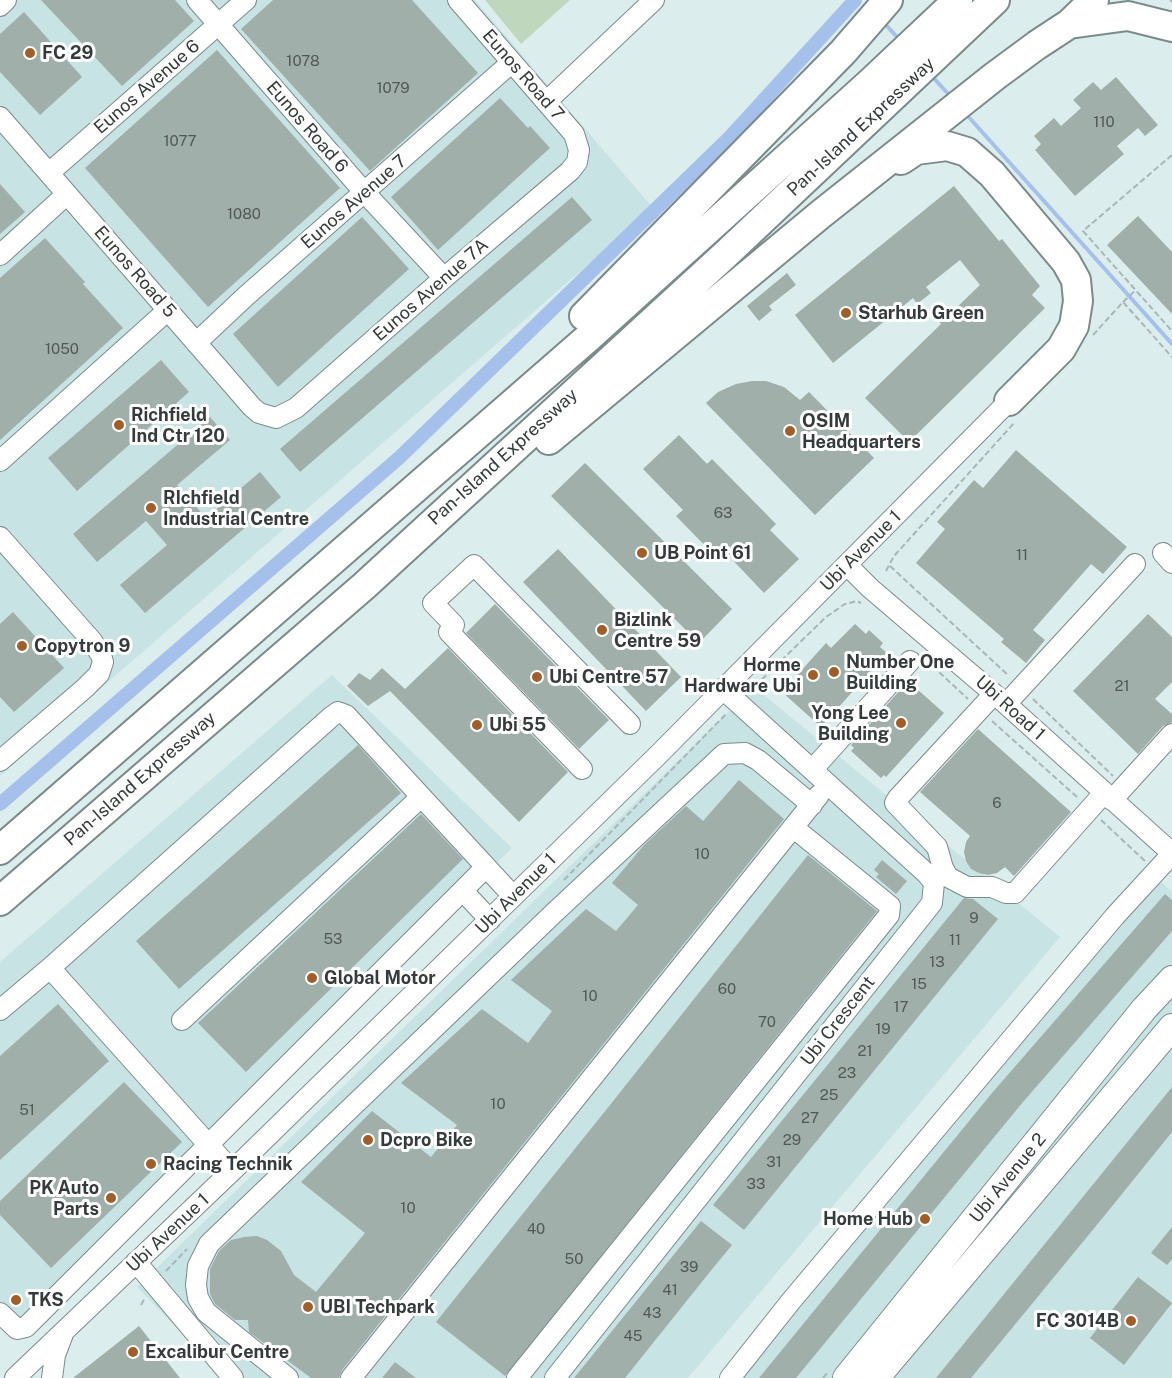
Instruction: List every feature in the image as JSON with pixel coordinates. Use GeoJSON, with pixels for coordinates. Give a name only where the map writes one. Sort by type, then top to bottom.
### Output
{"type":"FeatureCollection","features":[{"type":"Feature","properties":{"kind":"highway","name":"Pan-Island Expressway"},"geometry":{"type":"LineString","coordinates":[[0,850],[589,337],[871,82],[958,0]]}},
{"type":"Feature","properties":{"kind":"highway","name":"Pan-Island Expressway"},"geometry":{"type":"LineString","coordinates":[[0,901],[364,586],[726,254],[995,0]]}},
{"type":"Feature","properties":{"kind":"highway"},"geometry":{"type":"LineString","coordinates":[[364,586],[500,480],[821,214],[958,105],[1037,45],[1069,24],[1094,0]]}},
{"type":"Feature","properties":{"kind":"highway"},"geometry":{"type":"LineString","coordinates":[[504,409],[515,382],[597,304],[780,117],[881,9]]}},
{"type":"Feature","properties":{"kind":"highway"},"geometry":{"type":"LineString","coordinates":[[1069,24],[1128,16],[1172,27]]}},
{"type":"Feature","properties":{"kind":"highway"},"geometry":{"type":"LineString","coordinates":[[821,214],[916,150],[947,146],[967,152],[992,174],[1066,262],[1076,280],[1078,301],[1074,326],[1060,349],[1014,410]]}},
{"type":"Feature","properties":{"kind":"main road","name":"Ubi Avenue 2"},"geometry":{"type":"LineString","coordinates":[[846,1378],[1144,1009],[1172,979]]}},
{"type":"Feature","properties":{"kind":"main road","name":"Ubi Avenue 2"},"geometry":{"type":"LineString","coordinates":[[876,1378],[1172,1028]]}},
{"type":"Feature","properties":{"kind":"street"},"geometry":{"type":"LineString","coordinates":[[0,6],[6,0]]}},
{"type":"Feature","properties":{"kind":"street","name":"Eunos Road 6"},"geometry":{"type":"LineString","coordinates":[[197,0],[365,193],[444,278]]}},
{"type":"Feature","properties":{"kind":"street","name":"Eunos Avenue 6"},"geometry":{"type":"LineString","coordinates":[[49,173],[246,0]]}},
{"type":"Feature","properties":{"kind":"street","name":"Eunos Road 7"},"geometry":{"type":"LineString","coordinates":[[458,0],[574,134],[579,143],[579,155]]}},
{"type":"Feature","properties":{"kind":"street"},"geometry":{"type":"LineString","coordinates":[[546,102],[654,0]]}},
{"type":"Feature","properties":{"kind":"street","name":"Eunos Avenue 7"},"geometry":{"type":"LineString","coordinates":[[196,343],[246,296],[511,63]]}},
{"type":"Feature","properties":{"kind":"street","name":"Eunos Road 5"},"geometry":{"type":"LineString","coordinates":[[0,117],[252,407],[266,416],[276,418]]}},
{"type":"Feature","properties":{"kind":"street","name":"Eunos Avenue 7A"},"geometry":{"type":"LineString","coordinates":[[276,418],[296,408],[570,171],[579,155]]}},
{"type":"Feature","properties":{"kind":"street"},"geometry":{"type":"LineString","coordinates":[[0,255],[67,194]]}},
{"type":"Feature","properties":{"kind":"street"},"geometry":{"type":"LineString","coordinates":[[0,461],[168,310]]}},
{"type":"Feature","properties":{"kind":"street","name":"Ubi Avenue 1"},"geometry":{"type":"LineString","coordinates":[[18,1377],[232,1172],[513,896],[731,696],[847,565],[1014,410]]}},
{"type":"Feature","properties":{"kind":"street"},"geometry":{"type":"LineString","coordinates":[[0,537],[92,641],[103,662],[99,674],[85,688],[0,761]]}},
{"type":"Feature","properties":{"kind":"street"},"geometry":{"type":"LineString","coordinates":[[1136,564],[1000,699],[979,710],[897,798],[895,803],[937,847],[948,877],[967,887],[992,887],[1006,893],[1015,893],[1090,809],[1108,797],[1172,734]]}},
{"type":"Feature","properties":{"kind":"street"},"geometry":{"type":"LineString","coordinates":[[582,770],[449,632],[454,625],[433,603],[474,565],[630,724]]}},
{"type":"Feature","properties":{"kind":"street","name":"Ubi Road 1"},"geometry":{"type":"LineString","coordinates":[[847,565],[870,588],[1000,699],[1172,854]]}},
{"type":"Feature","properties":{"kind":"street"},"geometry":{"type":"LineString","coordinates":[[813,769],[915,658]]}},
{"type":"Feature","properties":{"kind":"street","name":"Ubi Crescent"},"geometry":{"type":"LineString","coordinates":[[555,1378],[932,903],[934,883],[926,873],[731,696]]}},
{"type":"Feature","properties":{"kind":"street"},"geometry":{"type":"LineString","coordinates":[[0,1010],[50,969],[339,712],[346,715],[513,896]]}},
{"type":"Feature","properties":{"kind":"street"},"geometry":{"type":"LineString","coordinates":[[288,1378],[206,1312],[198,1298],[196,1285],[198,1266],[209,1244],[724,754],[745,753],[766,767],[812,805]]}},
{"type":"Feature","properties":{"kind":"street"},"geometry":{"type":"LineString","coordinates":[[351,1378],[829,784]]}},
{"type":"Feature","properties":{"kind":"street"},"geometry":{"type":"LineString","coordinates":[[182,1020],[421,797]]}},
{"type":"Feature","properties":{"kind":"street"},"geometry":{"type":"LineString","coordinates":[[517,1378],[890,915],[890,906],[794,828]]}},
{"type":"Feature","properties":{"kind":"street"},"geometry":{"type":"LineString","coordinates":[[730,1378],[791,1301],[1107,925],[1172,854]]}},
{"type":"Feature","properties":{"kind":"street"},"geometry":{"type":"LineString","coordinates":[[0,1313],[17,1329],[26,1327],[485,868]]}},
{"type":"Feature","properties":{"kind":"street"},"geometry":{"type":"LineString","coordinates":[[463,891],[490,920]]}},
{"type":"Feature","properties":{"kind":"street"},"geometry":{"type":"LineString","coordinates":[[50,969],[232,1172]]}},
{"type":"Feature","properties":{"kind":"street"},"geometry":{"type":"LineString","coordinates":[[136,1262],[233,1378]]}},
{"type":"Feature","properties":{"kind":"street"},"geometry":{"type":"LineString","coordinates":[[52,1378],[55,1355],[64,1331]]}},
{"type":"Feature","properties":{"kind":"path"},"geometry":{"type":"LineString","coordinates":[[1172,155],[1083,231],[1172,331]]}},
{"type":"Feature","properties":{"kind":"path"},"geometry":{"type":"LineString","coordinates":[[1093,335],[1136,290]]}},
{"type":"Feature","properties":{"kind":"path"},"geometry":{"type":"LineString","coordinates":[[1122,303],[1172,357]]}},
{"type":"Feature","properties":{"kind":"path"},"geometry":{"type":"LineString","coordinates":[[886,571],[894,555],[1014,410]]}},
{"type":"Feature","properties":{"kind":"path"},"geometry":{"type":"LineString","coordinates":[[568,875],[731,696],[826,617],[845,604],[857,601],[863,604]]}},
{"type":"Feature","properties":{"kind":"path"},"geometry":{"type":"LineString","coordinates":[[915,658],[979,710],[1156,871]]}},
{"type":"Feature","properties":{"kind":"path"},"geometry":{"type":"LineString","coordinates":[[141,1305],[145,1298]]}},
{"type":"Feature","properties":{"kind":"shaded area"},"geometry":{"type":"Polygon","coordinates":[[[0,0],[475,0],[653,208],[0,776],[0,0]]]}},
{"type":"Feature","properties":{"kind":"shaded area"},"geometry":{"type":"Polygon","coordinates":[[[332,675],[512,848],[10,1335],[0,1323],[0,962],[332,675]]]}},
{"type":"Feature","properties":{"kind":"shaded area","name":"UBI Techpark"},"geometry":{"type":"Polygon","coordinates":[[[754,687],[1060,937],[688,1378],[225,1378],[137,1287],[754,687]]]}},
{"type":"Feature","properties":{"kind":"shaded area"},"geometry":{"type":"Polygon","coordinates":[[[1149,871],[1172,892],[1172,1378],[721,1378],[1149,871]]]}},
{"type":"Feature","properties":{"kind":"green space"},"geometry":{"type":"Polygon","coordinates":[[[485,0],[570,0],[521,44],[485,0]]]}},
{"type":"Feature","properties":{"kind":"building"},"geometry":{"type":"Polygon","coordinates":[[[41,0],[175,0],[194,21],[122,86],[41,0]]]}},
{"type":"Feature","properties":{"kind":"building"},"geometry":{"type":"Polygon","coordinates":[[[273,0],[412,0],[478,73],[370,171],[241,29],[273,0]]]}},
{"type":"Feature","properties":{"kind":"building","name":"FC 29"},"geometry":{"type":"Polygon","coordinates":[[[24,12],[82,77],[40,115],[0,72],[0,34],[24,12]]]}},
{"type":"Feature","properties":{"kind":"building"},"geometry":{"type":"Polygon","coordinates":[[[217,50],[340,188],[208,307],[85,168],[217,50]]]}},
{"type":"Feature","properties":{"kind":"building"},"geometry":{"type":"Polygon","coordinates":[[[1116,77],[1158,125],[1145,136],[1138,128],[1117,146],[1124,154],[1075,196],[1035,150],[1041,144],[1034,136],[1054,118],[1061,126],[1081,108],[1073,100],[1093,82],[1101,90],[1116,77]]]}},
{"type":"Feature","properties":{"kind":"building"},"geometry":{"type":"Polygon","coordinates":[[[500,98],[550,148],[438,250],[391,197],[500,98]]]}},
{"type":"Feature","properties":{"kind":"building"},"geometry":{"type":"Polygon","coordinates":[[[0,184],[25,212],[0,234],[0,184]]]}},
{"type":"Feature","properties":{"kind":"building","name":"Starhub Green"},"geometry":{"type":"Polygon","coordinates":[[[954,186],[999,241],[1002,239],[1040,286],[1032,295],[1045,308],[909,442],[865,398],[941,324],[937,319],[949,307],[953,311],[980,285],[960,260],[926,287],[931,293],[917,304],[913,298],[833,363],[795,315],[954,186]]]}},
{"type":"Feature","properties":{"kind":"building"},"geometry":{"type":"Polygon","coordinates":[[[572,197],[592,220],[300,472],[280,449],[572,197]]]}},
{"type":"Feature","properties":{"kind":"building"},"geometry":{"type":"Polygon","coordinates":[[[1138,216],[1172,252],[1172,314],[1107,245],[1138,216]]]}},
{"type":"Feature","properties":{"kind":"building"},"geometry":{"type":"Polygon","coordinates":[[[362,217],[409,269],[278,387],[233,334],[362,217]]]}},
{"type":"Feature","properties":{"kind":"building"},"geometry":{"type":"Polygon","coordinates":[[[45,238],[123,328],[0,440],[0,278],[45,238]]]}},
{"type":"Feature","properties":{"kind":"building"},"geometry":{"type":"Polygon","coordinates":[[[787,273],[796,285],[769,306],[772,310],[759,321],[747,306],[787,273]]]}},
{"type":"Feature","properties":{"kind":"building","name":"Richfield Ind Ctr 120"},"geometry":{"type":"Polygon","coordinates":[[[161,360],[189,392],[77,491],[48,458],[161,360]]]}},
{"type":"Feature","properties":{"kind":"building","name":"OSIM Headquarters"},"geometry":{"type":"Polygon","coordinates":[[[766,381],[784,387],[800,400],[809,392],[874,458],[815,515],[706,403],[718,392],[736,384],[766,381]]]}},
{"type":"Feature","properties":{"kind":"building","name":"RIchfield Industrial Centre"},"geometry":{"type":"Polygon","coordinates":[[[210,417],[230,440],[177,485],[206,518],[260,472],[281,497],[145,613],[120,585],[167,545],[146,521],[97,562],[73,534],[210,417]]]}},
{"type":"Feature","properties":{"kind":"building"},"geometry":{"type":"Polygon","coordinates":[[[679,435],[707,464],[712,459],[776,524],[770,530],[799,559],[764,593],[725,552],[718,559],[676,516],[683,510],[643,469],[679,435]]]}},
{"type":"Feature","properties":{"kind":"building"},"geometry":{"type":"Polygon","coordinates":[[[1016,450],[1127,547],[1103,574],[1091,564],[1033,630],[1045,640],[1026,663],[1001,642],[1004,639],[916,563],[945,529],[937,522],[974,480],[983,488],[1016,450]]]}},
{"type":"Feature","properties":{"kind":"building","name":"UB Point 61"},"geometry":{"type":"Polygon","coordinates":[[[585,463],[732,609],[699,643],[551,496],[585,463]]]}},
{"type":"Feature","properties":{"kind":"building","name":"Bizlink Centre 59"},"geometry":{"type":"Polygon","coordinates":[[[558,549],[681,677],[646,711],[523,582],[558,549]]]}},
{"type":"Feature","properties":{"kind":"building","name":"Ubi Centre 57"},"geometry":{"type":"Polygon","coordinates":[[[495,604],[609,720],[579,749],[466,633],[495,604]]]}},
{"type":"Feature","properties":{"kind":"building","name":"Copytron 9"},"geometry":{"type":"Polygon","coordinates":[[[13,612],[64,668],[14,712],[0,697],[0,624],[13,612]]]}},
{"type":"Feature","properties":{"kind":"building"},"geometry":{"type":"Polygon","coordinates":[[[1148,614],[1172,637],[1172,682],[1155,699],[1172,714],[1172,722],[1163,726],[1138,754],[1073,691],[1148,614]]]}},
{"type":"Feature","properties":{"kind":"building","name":"Number One Building"},"geometry":{"type":"Polygon","coordinates":[[[855,624],[866,634],[869,630],[883,643],[880,647],[887,653],[821,727],[782,692],[826,643],[831,648],[855,624]]]}},
{"type":"Feature","properties":{"kind":"building","name":"Ubi 55"},"geometry":{"type":"Polygon","coordinates":[[[448,648],[568,772],[519,822],[390,691],[368,706],[347,686],[359,673],[370,680],[382,668],[405,689],[448,648]]]}},
{"type":"Feature","properties":{"kind":"building","name":"Yong Lee Building"},"geometry":{"type":"Polygon","coordinates":[[[908,681],[944,713],[886,777],[884,775],[881,778],[851,751],[854,748],[851,745],[908,681]]]}},
{"type":"Feature","properties":{"kind":"building"},"geometry":{"type":"Polygon","coordinates":[[[978,729],[1071,812],[1014,876],[1005,867],[997,873],[988,875],[971,869],[964,852],[970,836],[920,792],[978,729]]]}},
{"type":"Feature","properties":{"kind":"building"},"geometry":{"type":"Polygon","coordinates":[[[358,745],[401,793],[179,989],[136,941],[358,745]]]}},
{"type":"Feature","properties":{"kind":"building"},"geometry":{"type":"Polygon","coordinates":[[[739,780],[784,819],[342,1370],[339,1378],[311,1378],[249,1332],[248,1320],[235,1320],[215,1304],[210,1294],[210,1269],[219,1251],[231,1240],[244,1237],[257,1236],[267,1240],[281,1251],[294,1275],[316,1292],[365,1233],[301,1182],[372,1111],[431,1157],[457,1125],[401,1083],[482,1009],[528,1043],[552,1011],[511,980],[586,909],[616,931],[638,905],[612,883],[645,844],[686,806],[703,821],[739,780]]]}},
{"type":"Feature","properties":{"kind":"building"},"geometry":{"type":"Polygon","coordinates":[[[421,814],[463,859],[246,1072],[198,1023],[421,814]]]}},
{"type":"Feature","properties":{"kind":"building"},"geometry":{"type":"Polygon","coordinates":[[[808,855],[877,911],[505,1376],[436,1322],[808,855]]]}},
{"type":"Feature","properties":{"kind":"building"},"geometry":{"type":"Polygon","coordinates":[[[882,860],[907,881],[896,894],[876,877],[879,874],[874,870],[882,860]]]}},
{"type":"Feature","properties":{"kind":"building"},"geometry":{"type":"Polygon","coordinates":[[[1165,894],[1172,900],[1172,931],[1023,1102],[796,1378],[759,1378],[992,1093],[1165,894]]]}},
{"type":"Feature","properties":{"kind":"building"},"geometry":{"type":"Polygon","coordinates":[[[964,898],[973,899],[998,919],[744,1230],[713,1205],[964,898]]]}},
{"type":"Feature","properties":{"kind":"building"},"geometry":{"type":"Polygon","coordinates":[[[58,1004],[109,1061],[0,1160],[0,1056],[58,1004]]]}},
{"type":"Feature","properties":{"kind":"building"},"geometry":{"type":"Polygon","coordinates":[[[124,1082],[182,1142],[51,1268],[0,1215],[0,1201],[124,1082]]]}},
{"type":"Feature","properties":{"kind":"building"},"geometry":{"type":"Polygon","coordinates":[[[1172,1087],[1172,1132],[1105,1215],[971,1378],[936,1378],[1172,1087]]]}},
{"type":"Feature","properties":{"kind":"building"},"geometry":{"type":"Polygon","coordinates":[[[701,1221],[732,1245],[625,1378],[574,1378],[701,1221]]]}},
{"type":"Feature","properties":{"kind":"building"},"geometry":{"type":"Polygon","coordinates":[[[1172,1227],[1172,1259],[1167,1265],[1151,1253],[1172,1227]]]}},
{"type":"Feature","properties":{"kind":"building","name":"FC 3014B"},"geometry":{"type":"Polygon","coordinates":[[[1138,1277],[1172,1303],[1124,1365],[1090,1338],[1138,1277]]]}},
{"type":"Feature","properties":{"kind":"building","name":"Excalibur Centre"},"geometry":{"type":"Polygon","coordinates":[[[139,1326],[180,1378],[73,1378],[139,1326]]]}},
{"type":"Feature","properties":{"kind":"building"},"geometry":{"type":"Polygon","coordinates":[[[395,1362],[416,1378],[382,1378],[395,1362]]]}},
{"type":"Feature","properties":{"kind":"waterway"},"geometry":{"type":"LineString","coordinates":[[0,804],[400,457],[730,137],[855,0]]}},
{"type":"Feature","properties":{"kind":"waterway"},"geometry":{"type":"LineString","coordinates":[[884,23],[899,39]]}},
{"type":"Feature","properties":{"kind":"waterway"},"geometry":{"type":"LineString","coordinates":[[930,74],[951,97]]}},
{"type":"Feature","properties":{"kind":"waterway"},"geometry":{"type":"LineString","coordinates":[[966,114],[1172,344]]}},
{"type":"Feature","properties":{"kind":"place","name":"FC 29"},"geometry":{"type":"Point","coordinates":[30,53]}},
{"type":"Feature","properties":{"kind":"place","name":"Starhub Green"},"geometry":{"type":"Point","coordinates":[846,313]}},
{"type":"Feature","properties":{"kind":"place","name":"Richfield Ind Ctr 120"},"geometry":{"type":"Point","coordinates":[119,425]}},
{"type":"Feature","properties":{"kind":"place","name":"OSIM Headquarters"},"geometry":{"type":"Point","coordinates":[790,431]}},
{"type":"Feature","properties":{"kind":"place","name":"RIchfield Industrial Centre"},"geometry":{"type":"Point","coordinates":[151,508]}},
{"type":"Feature","properties":{"kind":"place","name":"UB Point 61"},"geometry":{"type":"Point","coordinates":[642,553]}},
{"type":"Feature","properties":{"kind":"place","name":"Bizlink Centre 59"},"geometry":{"type":"Point","coordinates":[602,630]}},
{"type":"Feature","properties":{"kind":"place","name":"Copytron 9"},"geometry":{"type":"Point","coordinates":[22,646]}},
{"type":"Feature","properties":{"kind":"place","name":"Number One Building"},"geometry":{"type":"Point","coordinates":[834,672]}},
{"type":"Feature","properties":{"kind":"place","name":"Horme Hardware Ubi"},"geometry":{"type":"Point","coordinates":[813,675]}},
{"type":"Feature","properties":{"kind":"place","name":"Ubi Centre 57"},"geometry":{"type":"Point","coordinates":[537,677]}},
{"type":"Feature","properties":{"kind":"place","name":"Yong Lee Building"},"geometry":{"type":"Point","coordinates":[901,723]}},
{"type":"Feature","properties":{"kind":"place","name":"Ubi 55"},"geometry":{"type":"Point","coordinates":[477,725]}},
{"type":"Feature","properties":{"kind":"place","name":"Global Motor"},"geometry":{"type":"Point","coordinates":[312,978]}},
{"type":"Feature","properties":{"kind":"place","name":"Dcpro Bike"},"geometry":{"type":"Point","coordinates":[368,1140]}},
{"type":"Feature","properties":{"kind":"place","name":"Racing Technik"},"geometry":{"type":"Point","coordinates":[151,1164]}},
{"type":"Feature","properties":{"kind":"place","name":"PK Auto Parts"},"geometry":{"type":"Point","coordinates":[111,1198]}},
{"type":"Feature","properties":{"kind":"place","name":"Home Hub"},"geometry":{"type":"Point","coordinates":[925,1219]}},
{"type":"Feature","properties":{"kind":"place","name":"TKS"},"geometry":{"type":"Point","coordinates":[16,1300]}},
{"type":"Feature","properties":{"kind":"place","name":"UBI Techpark"},"geometry":{"type":"Point","coordinates":[308,1307]}},
{"type":"Feature","properties":{"kind":"place","name":"FC 3014B"},"geometry":{"type":"Point","coordinates":[1131,1321]}},
{"type":"Feature","properties":{"kind":"place","name":"Excalibur Centre"},"geometry":{"type":"Point","coordinates":[133,1352]}}]}
